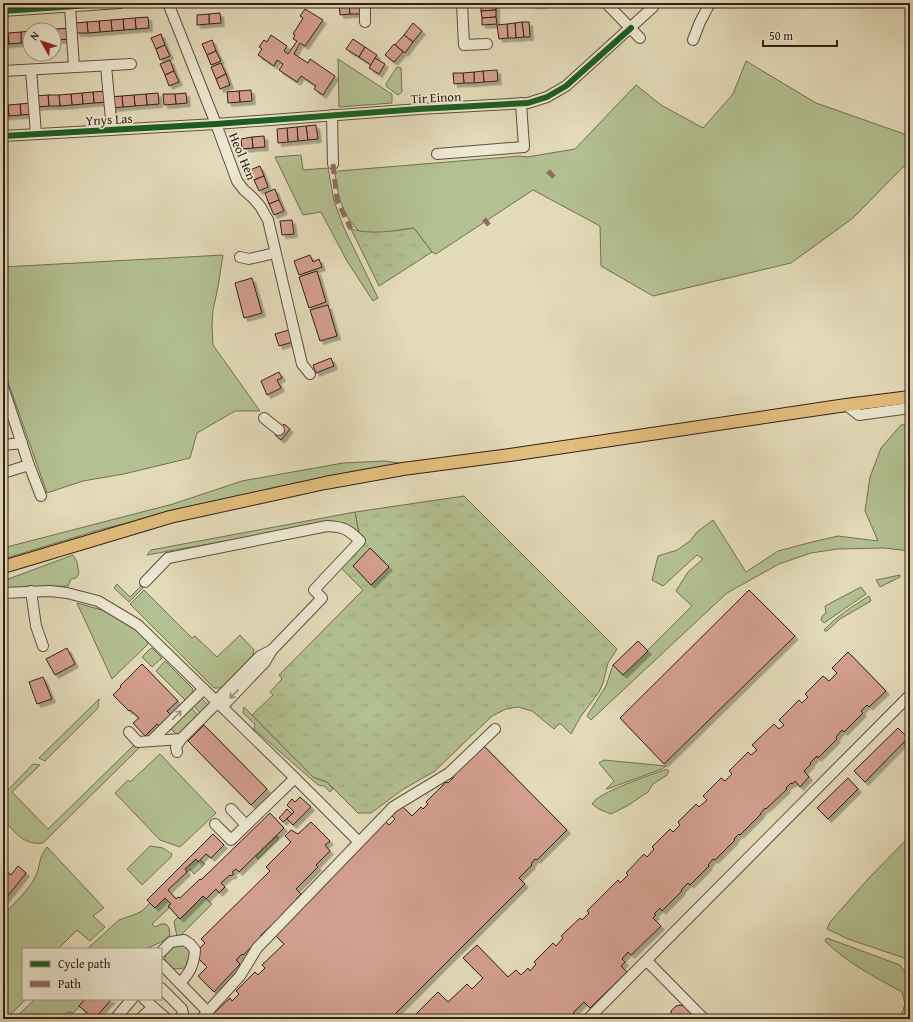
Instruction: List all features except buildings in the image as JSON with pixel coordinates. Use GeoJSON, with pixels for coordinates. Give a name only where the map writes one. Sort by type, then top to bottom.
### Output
{"type":"FeatureCollection","features":[{"type":"Feature","properties":{"kind":"main road"},"geometry":{"type":"LineString","coordinates":[[3,567],[170,517],[324,483],[403,469],[910,397]]}},
{"type":"Feature","properties":{"kind":"street"},"geometry":{"type":"LineString","coordinates":[[3,11],[35,6],[70,6],[120,3]]}},
{"type":"Feature","properties":{"kind":"street","name":"Heol Hen"},"geometry":{"type":"LineString","coordinates":[[168,3],[237,181],[260,206],[268,220],[302,364],[310,374]]}},
{"type":"Feature","properties":{"kind":"street"},"geometry":{"type":"LineString","coordinates":[[365,3],[365,22]]}},
{"type":"Feature","properties":{"kind":"street"},"geometry":{"type":"LineString","coordinates":[[462,3],[464,45],[487,44]]}},
{"type":"Feature","properties":{"kind":"street"},"geometry":{"type":"LineString","coordinates":[[606,3],[640,38]]}},
{"type":"Feature","properties":{"kind":"street"},"geometry":{"type":"LineString","coordinates":[[693,40],[710,3]]}},
{"type":"Feature","properties":{"kind":"street"},"geometry":{"type":"LineString","coordinates":[[70,6],[74,68]]}},
{"type":"Feature","properties":{"kind":"street","name":"Tir Einon"},"geometry":{"type":"LineString","coordinates":[[216,124],[528,103],[547,97],[566,86],[653,7]]}},
{"type":"Feature","properties":{"kind":"street"},"geometry":{"type":"LineString","coordinates":[[3,71],[130,64]]}},
{"type":"Feature","properties":{"kind":"street"},"geometry":{"type":"LineString","coordinates":[[106,66],[112,130]]}},
{"type":"Feature","properties":{"kind":"street"},"geometry":{"type":"LineString","coordinates":[[31,70],[36,134]]}},
{"type":"Feature","properties":{"kind":"street"},"geometry":{"type":"LineString","coordinates":[[437,154],[524,147],[522,103]]}},
{"type":"Feature","properties":{"kind":"street"},"geometry":{"type":"LineString","coordinates":[[332,115],[333,164]]}},
{"type":"Feature","properties":{"kind":"street","name":"Ynys Las"},"geometry":{"type":"LineString","coordinates":[[3,136],[216,124]]}},
{"type":"Feature","properties":{"kind":"street"},"geometry":{"type":"LineString","coordinates":[[240,256],[248,259],[275,253]]}},
{"type":"Feature","properties":{"kind":"street"},"geometry":{"type":"LineString","coordinates":[[3,387],[41,496]]}},
{"type":"Feature","properties":{"kind":"street"},"geometry":{"type":"LineString","coordinates":[[846,405],[860,415],[910,408]]}},
{"type":"Feature","properties":{"kind":"street"},"geometry":{"type":"LineString","coordinates":[[264,418],[279,430]]}},
{"type":"Feature","properties":{"kind":"street"},"geometry":{"type":"LineString","coordinates":[[3,445],[22,444]]}},
{"type":"Feature","properties":{"kind":"street"},"geometry":{"type":"LineString","coordinates":[[3,473],[29,465]]}},
{"type":"Feature","properties":{"kind":"street"},"geometry":{"type":"LineString","coordinates":[[145,582],[168,558],[327,526],[340,527],[351,532],[360,541],[314,590],[322,598],[263,659],[181,738],[176,747],[177,752]]}},
{"type":"Feature","properties":{"kind":"street"},"geometry":{"type":"LineString","coordinates":[[3,593],[50,591],[67,593],[98,601],[138,624],[358,842]]}},
{"type":"Feature","properties":{"kind":"street"},"geometry":{"type":"LineString","coordinates":[[31,592],[36,626],[43,646]]}},
{"type":"Feature","properties":{"kind":"street"},"geometry":{"type":"LineString","coordinates":[[150,741],[204,689]]}},
{"type":"Feature","properties":{"kind":"street"},"geometry":{"type":"LineString","coordinates":[[588,1019],[910,695]]}},
{"type":"Feature","properties":{"kind":"street"},"geometry":{"type":"LineString","coordinates":[[162,965],[180,983],[204,1015],[240,976],[257,948],[393,807],[449,773],[495,729]]}},
{"type":"Feature","properties":{"kind":"street"},"geometry":{"type":"LineString","coordinates":[[129,732],[138,742],[181,738]]}},
{"type":"Feature","properties":{"kind":"street"},"geometry":{"type":"LineString","coordinates":[[216,824],[231,840],[295,778]]}},
{"type":"Feature","properties":{"kind":"street"},"geometry":{"type":"LineString","coordinates":[[231,809],[246,825]]}},
{"type":"Feature","properties":{"kind":"street"},"geometry":{"type":"LineString","coordinates":[[162,951],[171,942],[184,940],[195,950],[194,962],[188,974],[180,983]]}},
{"type":"Feature","properties":{"kind":"street"},"geometry":{"type":"LineString","coordinates":[[646,961],[704,1019]]}},
{"type":"Feature","properties":{"kind":"street"},"geometry":{"type":"LineString","coordinates":[[162,989],[182,1009],[183,1014],[179,1019]]}},
{"type":"Feature","properties":{"kind":"street"},"geometry":{"type":"LineString","coordinates":[[115,1019],[131,1000]]}},
{"type":"Feature","properties":{"kind":"street"},"geometry":{"type":"LineString","coordinates":[[145,1000],[167,1019]]}},
{"type":"Feature","properties":{"kind":"street"},"geometry":{"type":"LineString","coordinates":[[140,1019],[153,1008]]}},
{"type":"Feature","properties":{"kind":"green space"},"geometry":{"type":"Polygon","coordinates":[[[338,59],[392,94],[392,103],[339,107],[338,59]]]}},
{"type":"Feature","properties":{"kind":"green space"},"geometry":{"type":"Polygon","coordinates":[[[746,61],[816,103],[910,136],[910,160],[853,218],[791,263],[653,296],[601,266],[600,226],[533,190],[436,254],[432,252],[414,228],[380,233],[360,232],[349,219],[342,205],[335,174],[338,171],[520,156],[527,157],[575,149],[636,85],[661,105],[703,128],[733,94],[746,61]]]}},
{"type":"Feature","properties":{"kind":"green space"},"geometry":{"type":"Polygon","coordinates":[[[397,67],[401,68],[402,92],[398,95],[387,87],[386,84],[397,67]]]}},
{"type":"Feature","properties":{"kind":"green space"},"geometry":{"type":"Polygon","coordinates":[[[301,155],[303,170],[328,168],[334,201],[344,228],[378,298],[373,301],[347,261],[321,212],[303,215],[275,157],[301,155]]]}},
{"type":"Feature","properties":{"kind":"green space"},"geometry":{"type":"Polygon","coordinates":[[[414,228],[432,252],[379,286],[351,229],[375,232],[414,228]]]}},
{"type":"Feature","properties":{"kind":"green space"},"geometry":{"type":"Polygon","coordinates":[[[223,255],[213,310],[213,345],[260,411],[235,411],[197,433],[190,458],[124,474],[83,481],[47,493],[8,382],[3,360],[3,267],[223,255]]]}},
{"type":"Feature","properties":{"kind":"green space"},"geometry":{"type":"Polygon","coordinates":[[[3,417],[8,434],[3,449],[3,417]]]}},
{"type":"Feature","properties":{"kind":"green space"},"geometry":{"type":"Polygon","coordinates":[[[910,424],[910,551],[884,548],[837,549],[811,553],[779,564],[727,593],[591,720],[587,716],[606,686],[613,665],[623,675],[692,606],[676,591],[688,572],[703,559],[697,555],[663,586],[652,580],[658,556],[677,550],[690,541],[697,532],[713,520],[746,572],[778,551],[812,542],[838,536],[878,541],[865,511],[870,477],[881,448],[901,425],[910,424]]]}},
{"type":"Feature","properties":{"kind":"green space"},"geometry":{"type":"Polygon","coordinates":[[[385,461],[406,464],[278,487],[178,510],[99,530],[3,559],[3,548],[173,504],[242,481],[343,463],[385,461]]]}},
{"type":"Feature","properties":{"kind":"green space"},"geometry":{"type":"Polygon","coordinates":[[[464,496],[617,649],[608,663],[599,692],[581,716],[571,734],[561,724],[554,729],[532,711],[518,707],[506,709],[492,716],[435,771],[402,790],[371,813],[358,813],[327,782],[313,777],[252,715],[273,695],[270,692],[282,679],[279,675],[363,590],[340,567],[366,540],[359,532],[355,512],[464,496]]]}},
{"type":"Feature","properties":{"kind":"green space"},"geometry":{"type":"Polygon","coordinates":[[[355,512],[359,532],[348,526],[326,523],[147,555],[151,550],[355,512]]]}},
{"type":"Feature","properties":{"kind":"green space"},"geometry":{"type":"Polygon","coordinates":[[[73,555],[77,562],[79,574],[76,578],[71,579],[68,586],[3,589],[3,581],[73,555]]]}},
{"type":"Feature","properties":{"kind":"green space"},"geometry":{"type":"Polygon","coordinates":[[[900,575],[900,577],[880,587],[876,580],[900,575]]]}},
{"type":"Feature","properties":{"kind":"green space"},"geometry":{"type":"Polygon","coordinates":[[[117,584],[130,597],[141,586],[143,588],[129,602],[114,588],[117,584]]]}},
{"type":"Feature","properties":{"kind":"green space"},"geometry":{"type":"Polygon","coordinates":[[[861,587],[866,594],[824,623],[821,620],[822,616],[826,613],[825,606],[861,587]]]}},
{"type":"Feature","properties":{"kind":"green space"},"geometry":{"type":"Polygon","coordinates":[[[144,590],[192,638],[195,636],[217,657],[240,635],[254,650],[252,659],[224,687],[214,688],[130,604],[144,590]]]}},
{"type":"Feature","properties":{"kind":"green space"},"geometry":{"type":"Polygon","coordinates":[[[869,596],[871,601],[840,619],[827,631],[824,630],[851,607],[869,596]]]}},
{"type":"Feature","properties":{"kind":"green space"},"geometry":{"type":"Polygon","coordinates":[[[77,603],[109,612],[136,630],[148,642],[147,645],[112,679],[77,603]]]}},
{"type":"Feature","properties":{"kind":"green space"},"geometry":{"type":"Polygon","coordinates":[[[152,648],[162,658],[152,667],[142,657],[152,648]]]}},
{"type":"Feature","properties":{"kind":"green space"},"geometry":{"type":"Polygon","coordinates":[[[165,661],[193,689],[191,697],[186,701],[156,671],[165,661]]]}},
{"type":"Feature","properties":{"kind":"green space"},"geometry":{"type":"Polygon","coordinates":[[[200,697],[208,705],[200,713],[193,705],[200,697]]]}},
{"type":"Feature","properties":{"kind":"green space"},"geometry":{"type":"Polygon","coordinates":[[[99,699],[98,708],[45,761],[39,758],[99,699]]]}},
{"type":"Feature","properties":{"kind":"green space"},"geometry":{"type":"Polygon","coordinates":[[[244,707],[313,777],[327,782],[333,789],[330,792],[324,786],[318,785],[254,729],[255,724],[243,713],[244,707]]]}},
{"type":"Feature","properties":{"kind":"green space"},"geometry":{"type":"Polygon","coordinates":[[[189,709],[192,709],[198,715],[179,734],[176,734],[170,728],[189,709]]]}},
{"type":"Feature","properties":{"kind":"green space"},"geometry":{"type":"Polygon","coordinates":[[[134,745],[141,746],[43,843],[25,840],[16,834],[3,820],[3,795],[33,764],[40,765],[12,792],[48,829],[134,745]]]}},
{"type":"Feature","properties":{"kind":"green space"},"geometry":{"type":"Polygon","coordinates":[[[160,754],[216,813],[180,847],[160,840],[115,793],[128,780],[130,782],[160,754]]]}},
{"type":"Feature","properties":{"kind":"green space"},"geometry":{"type":"Polygon","coordinates":[[[604,760],[666,766],[662,769],[606,789],[614,781],[599,763],[604,760]]]}},
{"type":"Feature","properties":{"kind":"green space"},"geometry":{"type":"Polygon","coordinates":[[[667,769],[669,771],[667,775],[653,784],[648,792],[627,806],[611,814],[592,804],[596,799],[614,789],[667,769]]]}},
{"type":"Feature","properties":{"kind":"green space"},"geometry":{"type":"Polygon","coordinates":[[[277,836],[279,838],[258,859],[256,856],[277,836]]]}},
{"type":"Feature","properties":{"kind":"green space"},"geometry":{"type":"Polygon","coordinates":[[[910,836],[910,960],[848,939],[827,929],[830,922],[868,879],[910,836]]]}},
{"type":"Feature","properties":{"kind":"green space"},"geometry":{"type":"Polygon","coordinates":[[[150,846],[163,848],[172,854],[171,857],[142,885],[127,869],[150,846]]]}},
{"type":"Feature","properties":{"kind":"green space"},"geometry":{"type":"Polygon","coordinates":[[[47,847],[104,908],[93,916],[105,927],[90,941],[77,930],[59,948],[22,948],[22,1000],[25,1000],[6,1019],[3,1019],[3,915],[22,896],[35,878],[42,855],[47,847]]]}},
{"type":"Feature","properties":{"kind":"green space"},"geometry":{"type":"Polygon","coordinates":[[[196,859],[205,864],[194,874],[190,869],[187,872],[185,869],[196,859]]]}},
{"type":"Feature","properties":{"kind":"green space"},"geometry":{"type":"Polygon","coordinates":[[[203,896],[212,904],[179,937],[177,937],[174,921],[178,917],[180,919],[203,896]]]}},
{"type":"Feature","properties":{"kind":"green space"},"geometry":{"type":"Polygon","coordinates":[[[165,898],[171,904],[168,906],[169,908],[152,924],[155,927],[161,924],[166,924],[169,928],[170,935],[163,941],[148,948],[88,948],[119,920],[142,911],[150,903],[155,908],[165,898]]]}},
{"type":"Feature","properties":{"kind":"green space"},"geometry":{"type":"Polygon","coordinates":[[[827,938],[900,965],[910,980],[910,1019],[900,1019],[905,1004],[902,992],[862,969],[843,956],[825,941],[827,938]]]}},
{"type":"Feature","properties":{"kind":"green space"},"geometry":{"type":"Polygon","coordinates":[[[185,945],[190,953],[186,967],[179,969],[172,968],[165,960],[169,947],[185,945]]]}},
{"type":"Feature","properties":{"kind":"green space"},"geometry":{"type":"Polygon","coordinates":[[[34,1000],[84,1000],[73,1013],[68,1012],[58,1019],[14,1019],[34,1000]]]}},
{"type":"Feature","properties":{"kind":"green space"},"geometry":{"type":"Polygon","coordinates":[[[818,1014],[825,1015],[833,1019],[809,1019],[818,1014]]]}},
{"type":"Feature","properties":{"kind":"marked path"},"geometry":{"type":"LineString","coordinates":[[333,164],[337,200],[351,229]]}},
{"type":"Feature","properties":{"kind":"marked path"},"geometry":{"type":"LineString","coordinates":[[548,171],[554,177]]}},
{"type":"Feature","properties":{"kind":"marked path"},"geometry":{"type":"LineString","coordinates":[[484,219],[489,225]]}},
{"type":"Feature","properties":{"kind":"cycle path"},"geometry":{"type":"LineString","coordinates":[[3,11],[120,3]]}},
{"type":"Feature","properties":{"kind":"cycle path"},"geometry":{"type":"LineString","coordinates":[[3,136],[216,124],[419,109],[528,103],[547,97],[566,86],[631,28]]}}]}
